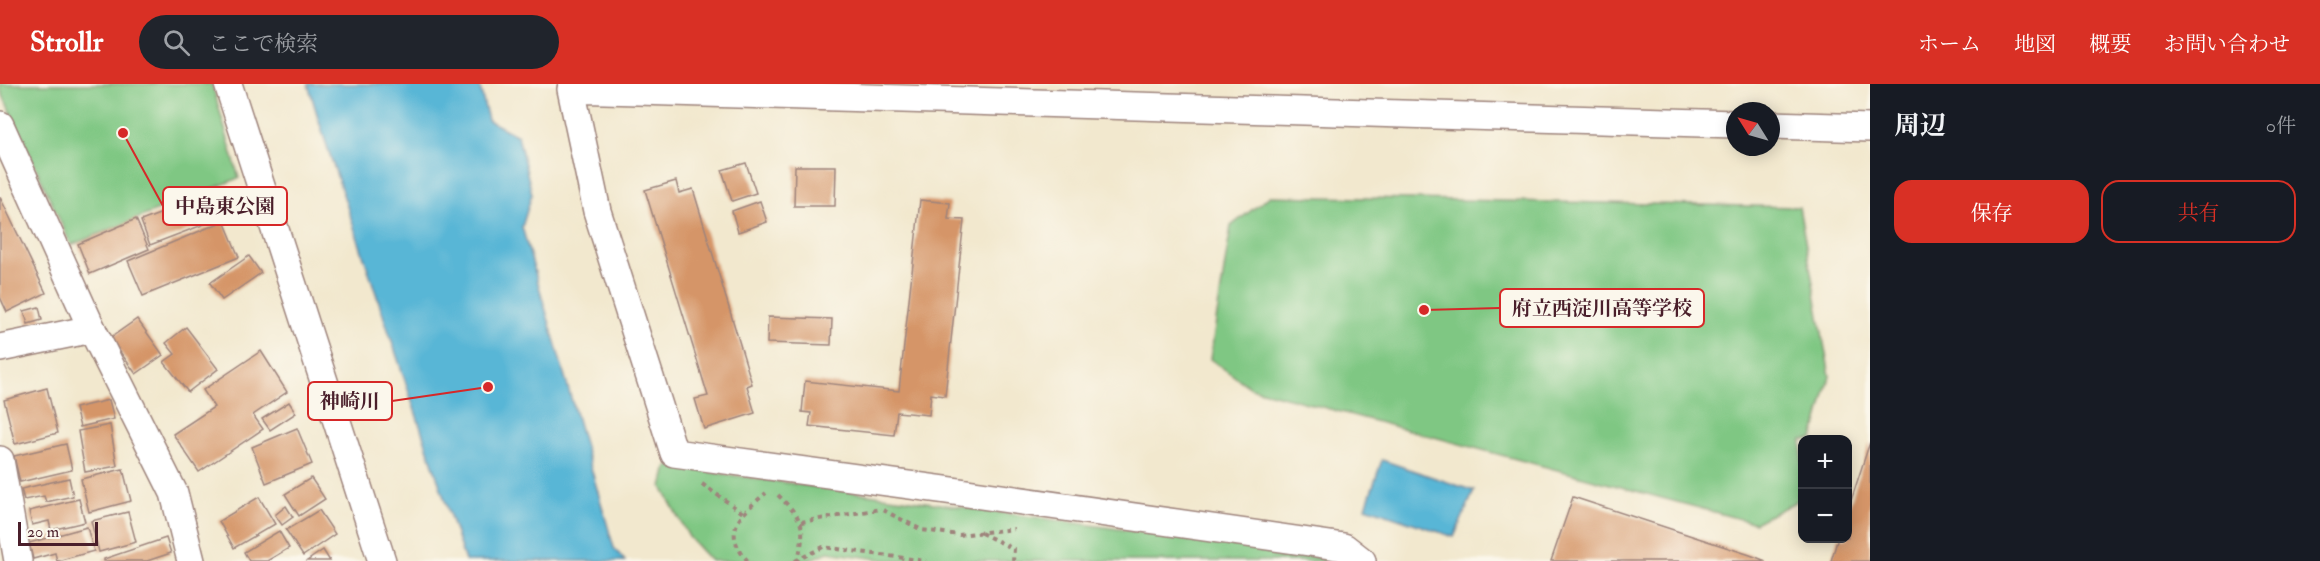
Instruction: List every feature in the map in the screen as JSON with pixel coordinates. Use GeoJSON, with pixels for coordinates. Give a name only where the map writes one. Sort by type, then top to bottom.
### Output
{"type":"FeatureCollection","features":[{"type":"Feature","properties":{"kind":"street"},"geometry":{"type":"LineString","coordinates":[[228,84],[382,561]]}},
{"type":"Feature","properties":{"kind":"street"},"geometry":{"type":"LineString","coordinates":[[1362,561],[1344,547],[674,453],[597,211],[570,86],[1726,124]]}},
{"type":"Feature","properties":{"kind":"street"},"geometry":{"type":"LineString","coordinates":[[0,125],[8,162],[174,493],[191,561]]}},
{"type":"Feature","properties":{"kind":"street"},"geometry":{"type":"LineString","coordinates":[[1780,125],[1870,128]]}},
{"type":"Feature","properties":{"kind":"street"},"geometry":{"type":"LineString","coordinates":[[0,348],[92,329]]}},
{"type":"Feature","properties":{"kind":"street"},"geometry":{"type":"LineString","coordinates":[[0,460],[18,561]]}},
{"type":"Feature","properties":{"kind":"path"},"geometry":{"type":"LineString","coordinates":[[694,479],[742,513]]}},
{"type":"Feature","properties":{"kind":"path"},"geometry":{"type":"LineString","coordinates":[[748,561],[737,549],[735,531],[742,513],[772,488],[801,522],[804,539],[797,560]]}},
{"type":"Feature","properties":{"kind":"path"},"geometry":{"type":"LineString","coordinates":[[801,522],[882,509]]}},
{"type":"Feature","properties":{"kind":"path"},"geometry":{"type":"LineString","coordinates":[[980,533],[1014,549],[1013,561]]}},
{"type":"Feature","properties":{"kind":"path"},"geometry":{"type":"LineString","coordinates":[[797,560],[823,547],[926,561]]}},
{"type":"Feature","properties":{"kind":"green space"},"geometry":{"type":"Polygon","coordinates":[[[0,84],[212,84],[239,178],[71,245],[0,89],[0,84]]]}},
{"type":"Feature","properties":{"kind":"green space"},"geometry":{"type":"Polygon","coordinates":[[[1270,196],[1799,207],[1830,376],[1814,435],[1798,435],[1797,501],[1755,523],[1251,388],[1210,359],[1231,226],[1270,196]]]}},
{"type":"Feature","properties":{"kind":"green space"},"geometry":{"type":"Polygon","coordinates":[[[667,466],[1342,561],[893,561],[828,552],[808,561],[711,561],[689,537],[662,487],[667,466]]]}},
{"type":"Feature","properties":{"kind":"water"},"geometry":{"type":"Polygon","coordinates":[[[308,84],[479,84],[488,120],[518,136],[532,194],[522,227],[614,548],[625,561],[465,561],[308,84]]]}},
{"type":"Feature","properties":{"kind":"water"},"geometry":{"type":"Polygon","coordinates":[[[1382,460],[1474,491],[1454,537],[1366,507],[1382,460]]]}},
{"type":"Feature","properties":{"kind":"building"},"geometry":{"type":"Polygon","coordinates":[[[746,163],[756,193],[732,201],[722,170],[746,163]]]}},
{"type":"Feature","properties":{"kind":"building"},"geometry":{"type":"Polygon","coordinates":[[[795,166],[836,166],[835,206],[794,206],[795,166]]]}},
{"type":"Feature","properties":{"kind":"building"},"geometry":{"type":"Polygon","coordinates":[[[676,181],[679,193],[693,189],[752,384],[747,386],[755,413],[704,429],[695,399],[708,396],[645,190],[676,181]]]}},
{"type":"Feature","properties":{"kind":"building"},"geometry":{"type":"Polygon","coordinates":[[[217,192],[226,216],[150,245],[141,221],[217,192]]]}},
{"type":"Feature","properties":{"kind":"building"},"geometry":{"type":"Polygon","coordinates":[[[0,197],[46,293],[7,312],[0,297],[0,197]]]}},
{"type":"Feature","properties":{"kind":"building"},"geometry":{"type":"Polygon","coordinates":[[[920,200],[950,203],[948,219],[964,220],[945,396],[931,394],[929,415],[897,412],[894,435],[809,426],[811,413],[802,412],[805,381],[899,391],[920,200]]]}},
{"type":"Feature","properties":{"kind":"building"},"geometry":{"type":"Polygon","coordinates":[[[760,201],[767,222],[738,232],[732,211],[760,201]]]}},
{"type":"Feature","properties":{"kind":"building"},"geometry":{"type":"Polygon","coordinates":[[[136,219],[149,249],[90,274],[78,244],[136,219]]]}},
{"type":"Feature","properties":{"kind":"building"},"geometry":{"type":"Polygon","coordinates":[[[224,221],[239,257],[143,296],[128,261],[224,221]]]}},
{"type":"Feature","properties":{"kind":"building"},"geometry":{"type":"Polygon","coordinates":[[[249,256],[261,273],[222,300],[210,283],[249,256]]]}},
{"type":"Feature","properties":{"kind":"building"},"geometry":{"type":"Polygon","coordinates":[[[39,307],[42,320],[28,324],[24,311],[39,307]]]}},
{"type":"Feature","properties":{"kind":"building"},"geometry":{"type":"Polygon","coordinates":[[[768,317],[832,319],[831,345],[767,343],[768,317]]]}},
{"type":"Feature","properties":{"kind":"building"},"geometry":{"type":"Polygon","coordinates":[[[137,319],[163,355],[136,374],[110,338],[137,319]]]}},
{"type":"Feature","properties":{"kind":"building"},"geometry":{"type":"Polygon","coordinates":[[[186,327],[218,369],[188,392],[164,362],[175,354],[166,343],[186,327]]]}},
{"type":"Feature","properties":{"kind":"building"},"geometry":{"type":"Polygon","coordinates":[[[261,351],[287,392],[253,415],[263,429],[199,472],[173,434],[214,407],[203,390],[261,351]]]}},
{"type":"Feature","properties":{"kind":"building"},"geometry":{"type":"Polygon","coordinates":[[[47,388],[58,433],[15,444],[4,400],[47,388]]]}},
{"type":"Feature","properties":{"kind":"building"},"geometry":{"type":"Polygon","coordinates":[[[109,400],[114,419],[80,427],[75,408],[109,400]]]}},
{"type":"Feature","properties":{"kind":"building"},"geometry":{"type":"Polygon","coordinates":[[[289,402],[296,413],[270,430],[262,419],[289,402]]]}},
{"type":"Feature","properties":{"kind":"building"},"geometry":{"type":"Polygon","coordinates":[[[110,425],[117,466],[85,472],[78,431],[110,425]]]}},
{"type":"Feature","properties":{"kind":"building"},"geometry":{"type":"Polygon","coordinates":[[[297,428],[312,464],[266,483],[252,447],[297,428]]]}},
{"type":"Feature","properties":{"kind":"building"},"geometry":{"type":"Polygon","coordinates":[[[1870,442],[1870,561],[1831,561],[1836,543],[1852,543],[1852,498],[1870,442]]]}},
{"type":"Feature","properties":{"kind":"building"},"geometry":{"type":"Polygon","coordinates":[[[66,444],[72,470],[20,482],[14,456],[66,444]]]}},
{"type":"Feature","properties":{"kind":"building"},"geometry":{"type":"Polygon","coordinates":[[[123,469],[131,501],[89,512],[81,479],[123,469]]]}},
{"type":"Feature","properties":{"kind":"building"},"geometry":{"type":"Polygon","coordinates":[[[69,478],[73,496],[46,502],[44,496],[24,500],[21,489],[69,478]]]}},
{"type":"Feature","properties":{"kind":"building"},"geometry":{"type":"Polygon","coordinates":[[[311,478],[325,499],[299,516],[285,494],[311,478]]]}},
{"type":"Feature","properties":{"kind":"building"},"geometry":{"type":"Polygon","coordinates":[[[259,497],[275,524],[234,548],[219,521],[259,497]]]}},
{"type":"Feature","properties":{"kind":"building"},"geometry":{"type":"Polygon","coordinates":[[[1573,497],[1750,555],[1766,561],[1551,561],[1573,497]]]}},
{"type":"Feature","properties":{"kind":"building"},"geometry":{"type":"Polygon","coordinates":[[[79,499],[85,522],[51,530],[49,521],[32,525],[29,511],[79,499]]]}},
{"type":"Feature","properties":{"kind":"building"},"geometry":{"type":"Polygon","coordinates":[[[286,506],[293,517],[282,525],[275,515],[286,506]]]}},
{"type":"Feature","properties":{"kind":"building"},"geometry":{"type":"Polygon","coordinates":[[[319,510],[335,534],[303,556],[286,530],[319,510]]]}},
{"type":"Feature","properties":{"kind":"building"},"geometry":{"type":"Polygon","coordinates":[[[128,512],[136,542],[99,552],[91,521],[128,512]]]}},
{"type":"Feature","properties":{"kind":"building"},"geometry":{"type":"Polygon","coordinates":[[[87,527],[94,551],[57,561],[55,553],[33,559],[29,543],[87,527]]]}},
{"type":"Feature","properties":{"kind":"building"},"geometry":{"type":"Polygon","coordinates":[[[279,531],[289,548],[267,561],[249,561],[244,552],[279,531]]]}},
{"type":"Feature","properties":{"kind":"building"},"geometry":{"type":"Polygon","coordinates":[[[166,538],[171,553],[147,561],[104,561],[104,559],[166,538]]]}},
{"type":"Feature","properties":{"kind":"building"},"geometry":{"type":"Polygon","coordinates":[[[323,550],[330,561],[307,561],[323,550]]]}},
{"type":"Feature","properties":{"kind":"place","name":"中島東公園"},"geometry":{"type":"Point","coordinates":[123,133]}},
{"type":"Feature","properties":{"kind":"place","name":"府立西淀川高等学校"},"geometry":{"type":"Point","coordinates":[1424,310]}},
{"type":"Feature","properties":{"kind":"place","name":"神崎川"},"geometry":{"type":"Point","coordinates":[488,387]}}]}
